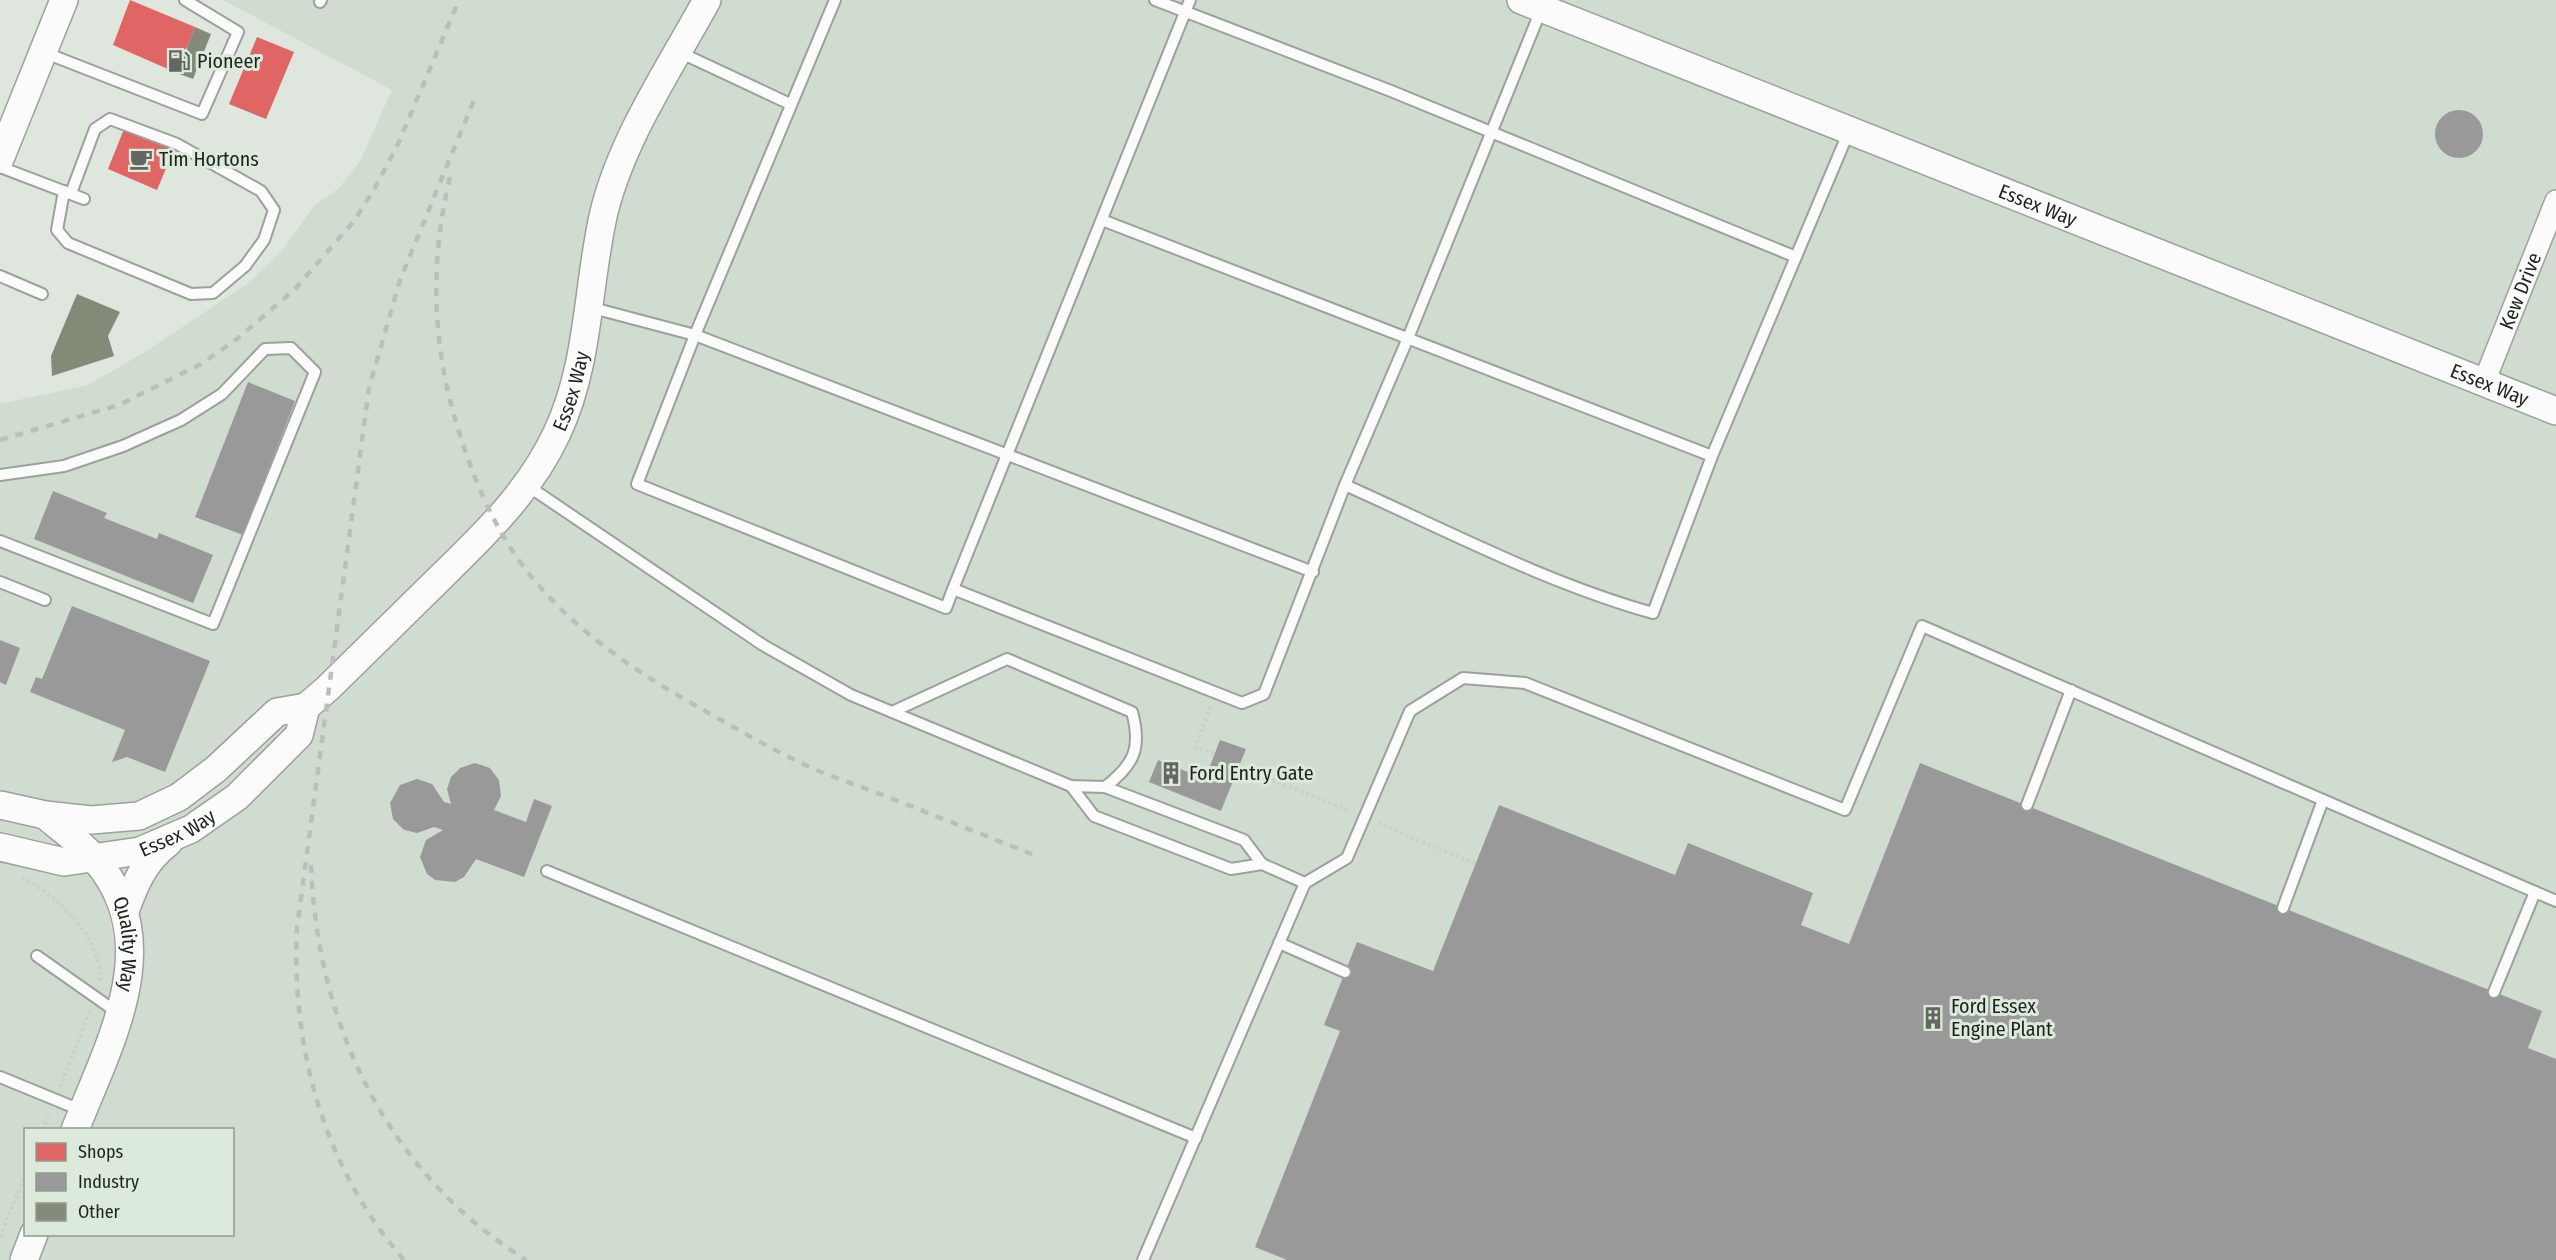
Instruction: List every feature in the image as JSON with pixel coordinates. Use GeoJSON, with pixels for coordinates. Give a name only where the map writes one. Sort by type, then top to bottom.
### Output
{"type":"FeatureCollection","features":[{"type":"Feature","properties":{"kind":"street"},"geometry":{"type":"LineString","coordinates":[[0,159],[64,0]]}},
{"type":"Feature","properties":{"kind":"street","name":"Essex Way"},"geometry":{"type":"LineString","coordinates":[[0,847],[64,862],[140,851],[191,829],[237,797],[299,735],[306,707],[488,531],[528,486],[557,434],[573,394],[604,211],[629,140],[707,0]]}},
{"type":"Feature","properties":{"kind":"street","name":"Essex Way"},"geometry":{"type":"LineString","coordinates":[[1531,4],[2556,411]]}},
{"type":"Feature","properties":{"kind":"street","name":"Kew Drive"},"geometry":{"type":"LineString","coordinates":[[2484,382],[2556,201]]}},
{"type":"Feature","properties":{"kind":"street","name":"Essex Way"},"geometry":{"type":"LineString","coordinates":[[1,808],[91,820],[139,816],[178,797],[216,769],[277,712],[306,707]]}},
{"type":"Feature","properties":{"kind":"street","name":"Quality Way"},"geometry":{"type":"LineString","coordinates":[[45,815],[94,858],[125,911],[131,963],[120,1014],[79,1120]]}},
{"type":"Feature","properties":{"kind":"street"},"geometry":{"type":"LineString","coordinates":[[125,911],[136,880],[149,860],[178,834]]}},
{"type":"Feature","properties":{"kind":"street"},"geometry":{"type":"LineString","coordinates":[[24,1260],[33,1236]]}},
{"type":"Feature","properties":{"kind":"lane"},"geometry":{"type":"LineString","coordinates":[[43,52],[202,114],[238,32],[186,0]]}},
{"type":"Feature","properties":{"kind":"lane"},"geometry":{"type":"LineString","coordinates":[[835,0],[790,104],[637,484],[946,608],[1190,0]]}},
{"type":"Feature","properties":{"kind":"lane"},"geometry":{"type":"LineString","coordinates":[[1155,0],[1491,132],[1796,257]]}},
{"type":"Feature","properties":{"kind":"lane"},"geometry":{"type":"LineString","coordinates":[[953,589],[1242,703],[1264,693],[1345,485],[1408,338],[1491,132],[1531,4]]}},
{"type":"Feature","properties":{"kind":"lane"},"geometry":{"type":"LineString","coordinates":[[679,51],[790,104]]}},
{"type":"Feature","properties":{"kind":"lane"},"geometry":{"type":"LineString","coordinates":[[110,119],[177,144],[261,191],[274,210],[264,240],[245,266],[213,293],[191,294],[68,243],[57,230],[68,192],[95,129],[110,119]]}},
{"type":"Feature","properties":{"kind":"lane"},"geometry":{"type":"LineString","coordinates":[[1345,485],[1449,533],[1597,596],[1653,613],[1712,456],[1849,130]]}},
{"type":"Feature","properties":{"kind":"lane"},"geometry":{"type":"LineString","coordinates":[[0,167],[84,199]]}},
{"type":"Feature","properties":{"kind":"lane"},"geometry":{"type":"LineString","coordinates":[[1102,220],[1712,456]]}},
{"type":"Feature","properties":{"kind":"lane"},"geometry":{"type":"LineString","coordinates":[[0,276],[42,294]]}},
{"type":"Feature","properties":{"kind":"lane"},"geometry":{"type":"LineString","coordinates":[[589,307],[696,335],[1313,572]]}},
{"type":"Feature","properties":{"kind":"lane"},"geometry":{"type":"LineString","coordinates":[[0,476],[64,466],[123,446],[181,420],[222,394],[265,349],[291,348],[315,372],[213,624],[0,541]]}},
{"type":"Feature","properties":{"kind":"lane"},"geometry":{"type":"LineString","coordinates":[[528,486],[763,645],[851,695],[1071,786],[1105,787],[1244,840],[1262,864],[1305,883]]}},
{"type":"Feature","properties":{"kind":"lane"},"geometry":{"type":"LineString","coordinates":[[0,582],[45,600]]}},
{"type":"Feature","properties":{"kind":"lane"},"geometry":{"type":"LineString","coordinates":[[1143,1260],[1305,883],[1347,858],[1410,711],[1463,678],[1525,683],[1845,810],[1922,626],[2556,901]]}},
{"type":"Feature","properties":{"kind":"lane"},"geometry":{"type":"LineString","coordinates":[[892,712],[1007,659],[1132,712],[1138,733],[1134,756],[1120,776],[1105,787]]}},
{"type":"Feature","properties":{"kind":"lane"},"geometry":{"type":"LineString","coordinates":[[2027,805],[2071,690]]}},
{"type":"Feature","properties":{"kind":"lane"},"geometry":{"type":"LineString","coordinates":[[1071,786],[1094,816],[1231,869],[1262,864]]}},
{"type":"Feature","properties":{"kind":"lane"},"geometry":{"type":"LineString","coordinates":[[2283,908],[2323,800]]}},
{"type":"Feature","properties":{"kind":"lane"},"geometry":{"type":"LineString","coordinates":[[547,871],[1196,1138]]}},
{"type":"Feature","properties":{"kind":"lane"},"geometry":{"type":"LineString","coordinates":[[2494,992],[2535,892]]}},
{"type":"Feature","properties":{"kind":"lane"},"geometry":{"type":"LineString","coordinates":[[1279,943],[1345,972]]}},
{"type":"Feature","properties":{"kind":"lane"},"geometry":{"type":"LineString","coordinates":[[37,956],[120,1014]]}},
{"type":"Feature","properties":{"kind":"lane"},"geometry":{"type":"LineString","coordinates":[[0,1077],[79,1120]]}},
{"type":"Feature","properties":{"kind":"path"},"geometry":{"type":"LineString","coordinates":[[1215,754],[1195,747],[1216,692]]}},
{"type":"Feature","properties":{"kind":"path"},"geometry":{"type":"LineString","coordinates":[[1239,767],[1348,810]]}},
{"type":"Feature","properties":{"kind":"path"},"geometry":{"type":"LineString","coordinates":[[1378,823],[1475,864]]}},
{"type":"Feature","properties":{"kind":"path"},"geometry":{"type":"LineString","coordinates":[[0,1237],[24,1178]]}},
{"type":"Feature","properties":{"kind":"shaded area"},"geometry":{"type":"Polygon","coordinates":[[[223,0],[2556,0],[2556,1260],[28,1260],[38,1236],[234,1236],[234,1128],[24,1128],[24,1260],[0,1260],[0,404],[88,385],[145,352],[247,284],[284,248],[314,206],[339,188],[360,161],[392,90],[223,0]]]}},
{"type":"Feature","properties":{"kind":"building: Shops"},"geometry":{"type":"Polygon","coordinates":[[[130,0],[195,27],[177,73],[113,45],[130,0]]]}},
{"type":"Feature","properties":{"kind":"building: Shops"},"geometry":{"type":"Polygon","coordinates":[[[257,37],[294,52],[266,119],[229,104],[257,37]]]}},
{"type":"Feature","properties":{"kind":"building: Shops","name":"Tim Hortons"},"geometry":{"type":"Polygon","coordinates":[[[124,129],[174,149],[157,190],[108,169],[124,129]]]}},
{"type":"Feature","properties":{"kind":"building: Industry"},"geometry":{"type":"Polygon","coordinates":[[[2459,110],[2476,117],[2483,134],[2476,151],[2459,158],[2442,151],[2435,134],[2442,117],[2459,110]]]}},
{"type":"Feature","properties":{"kind":"building: Industry"},"geometry":{"type":"Polygon","coordinates":[[[248,382],[295,401],[243,535],[195,517],[248,382]]]}},
{"type":"Feature","properties":{"kind":"building: Industry"},"geometry":{"type":"Polygon","coordinates":[[[53,491],[107,513],[104,518],[157,539],[159,533],[213,555],[193,603],[34,539],[53,491]]]}},
{"type":"Feature","properties":{"kind":"building: Industry"},"geometry":{"type":"Polygon","coordinates":[[[72,606],[210,661],[165,772],[127,757],[112,762],[125,730],[30,692],[36,677],[42,679],[72,606]]]}},
{"type":"Feature","properties":{"kind":"building: Industry"},"geometry":{"type":"Polygon","coordinates":[[[0,640],[20,648],[6,685],[0,682],[0,640]]]}},
{"type":"Feature","properties":{"kind":"building: Industry","name":"Ford Entry Gate"},"geometry":{"type":"Polygon","coordinates":[[[1220,740],[1246,749],[1221,811],[1149,782],[1158,760],[1205,779],[1220,740]]]}},
{"type":"Feature","properties":{"kind":"building: Industry"},"geometry":{"type":"Polygon","coordinates":[[[475,763],[490,768],[499,780],[501,796],[494,810],[526,822],[534,799],[552,806],[524,877],[476,859],[464,877],[455,882],[435,880],[427,874],[420,857],[426,840],[443,830],[434,827],[417,833],[404,830],[393,819],[390,803],[400,785],[417,779],[432,784],[444,802],[451,804],[447,789],[451,777],[460,768],[475,763]]]}},
{"type":"Feature","properties":{"kind":"building: Industry","name":"Ford Essex Engine Plant"},"geometry":{"type":"Polygon","coordinates":[[[1920,763],[2542,1011],[2528,1048],[2556,1059],[2556,1260],[1287,1260],[1255,1247],[1340,1031],[1324,1025],[1357,942],[1433,971],[1499,805],[1675,875],[1688,843],[1813,893],[1801,925],[1849,944],[1920,763]]]}},
{"type":"Feature","properties":{"kind":"building: Other"},"geometry":{"type":"Polygon","coordinates":[[[195,27],[211,34],[193,79],[177,73],[195,27]]]}},
{"type":"Feature","properties":{"kind":"building: Other"},"geometry":{"type":"Polygon","coordinates":[[[77,294],[120,312],[108,336],[114,356],[52,376],[51,356],[77,294]]]}},
{"type":"Feature","properties":{"kind":"railway"},"geometry":{"type":"LineString","coordinates":[[0,440],[119,405],[201,364],[237,339],[295,289],[354,221],[376,186],[398,144],[459,0]]}},
{"type":"Feature","properties":{"kind":"railway"},"geometry":{"type":"LineString","coordinates":[[404,1260],[376,1224],[353,1186],[333,1146],[318,1104],[307,1062],[300,1018],[297,928],[369,388],[400,280],[474,100]]}},
{"type":"Feature","properties":{"kind":"railway"},"geometry":{"type":"LineString","coordinates":[[450,177],[439,242],[437,306],[439,339],[451,403],[466,453],[495,522],[515,555],[544,591],[583,630],[627,663],[770,748],[824,773],[1034,855]]}},
{"type":"Feature","properties":{"kind":"railway"},"geometry":{"type":"LineString","coordinates":[[311,865],[316,924],[328,982],[345,1037],[369,1090],[398,1139],[435,1184],[477,1225],[526,1260]]}},
{"type":"Feature","properties":{"kind":"place","name":"Pioneer"},"geometry":{"type":"Point","coordinates":[179,61]}},
{"type":"Feature","properties":{"kind":"place","name":"Tim Hortons"},"geometry":{"type":"Point","coordinates":[141,159]}},
{"type":"Feature","properties":{"kind":"place","name":"Ford Entry Gate"},"geometry":{"type":"Point","coordinates":[1171,773]}},
{"type":"Feature","properties":{"kind":"place","name":"Ford Essex Engine Plant"},"geometry":{"type":"Point","coordinates":[1933,1018]}}]}
